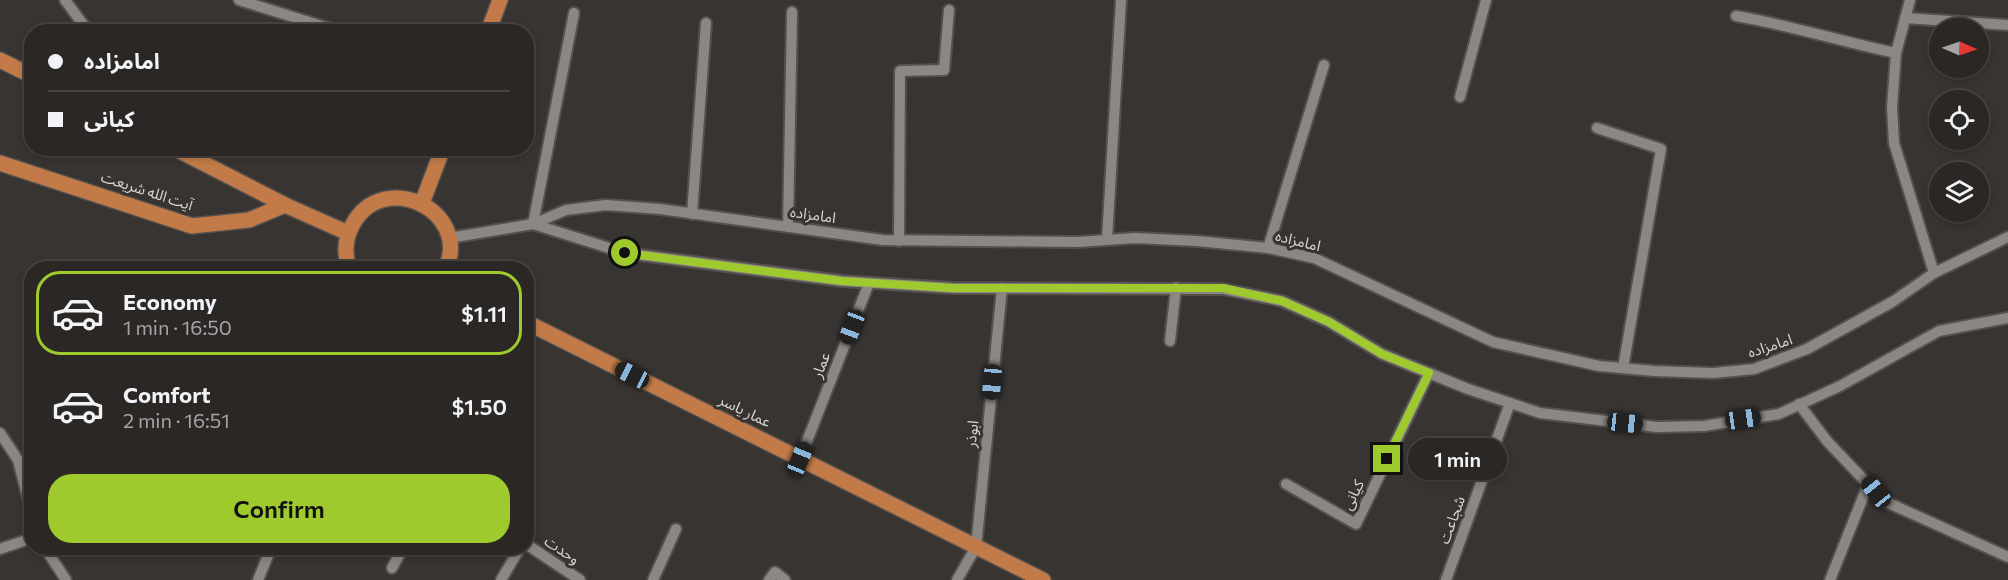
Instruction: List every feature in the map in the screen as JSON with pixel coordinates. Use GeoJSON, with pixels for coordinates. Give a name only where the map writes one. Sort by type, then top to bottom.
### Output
{"type":"FeatureCollection","features":[{"type":"Feature","properties":{"kind":"main road"},"geometry":{"type":"LineString","coordinates":[[491,24],[500,0]]}},
{"type":"Feature","properties":{"kind":"main road"},"geometry":{"type":"LineString","coordinates":[[0,60],[24,72]]}},
{"type":"Feature","properties":{"kind":"main road"},"geometry":{"type":"LineString","coordinates":[[190,156],[285,205],[348,233]]}},
{"type":"Feature","properties":{"kind":"main road"},"geometry":{"type":"LineString","coordinates":[[422,203],[440,156]]}},
{"type":"Feature","properties":{"kind":"main road","name":"آیت الله شریعت"},"geometry":{"type":"LineString","coordinates":[[0,163],[192,226],[249,220],[285,205]]}},
{"type":"Feature","properties":{"kind":"main road"},"geometry":{"type":"LineString","coordinates":[[348,261],[346,250],[348,233],[357,217],[370,205],[387,198],[405,197],[422,203],[437,214],[450,247],[447,261]]}},
{"type":"Feature","properties":{"kind":"main road","name":"عمار یاسر"},"geometry":{"type":"LineString","coordinates":[[534,326],[1043,580]]}},
{"type":"Feature","properties":{"kind":"street"},"geometry":{"type":"LineString","coordinates":[[65,0],[83,24]]}},
{"type":"Feature","properties":{"kind":"street"},"geometry":{"type":"LineString","coordinates":[[239,0],[316,24]]}},
{"type":"Feature","properties":{"kind":"street"},"geometry":{"type":"LineString","coordinates":[[1107,240],[1121,0]]}},
{"type":"Feature","properties":{"kind":"street"},"geometry":{"type":"LineString","coordinates":[[1460,98],[1486,0]]}},
{"type":"Feature","properties":{"kind":"street"},"geometry":{"type":"LineString","coordinates":[[1910,0],[1896,53],[1892,106],[1894,143],[1934,273]]}},
{"type":"Feature","properties":{"kind":"street"},"geometry":{"type":"LineString","coordinates":[[899,241],[900,71],[944,70],[949,10]]}},
{"type":"Feature","properties":{"kind":"street"},"geometry":{"type":"LineString","coordinates":[[788,227],[792,12]]}},
{"type":"Feature","properties":{"kind":"street"},"geometry":{"type":"LineString","coordinates":[[532,224],[574,14]]}},
{"type":"Feature","properties":{"kind":"street"},"geometry":{"type":"LineString","coordinates":[[1736,16],[1788,25],[1828,39],[1896,53]]}},
{"type":"Feature","properties":{"kind":"street"},"geometry":{"type":"LineString","coordinates":[[1905,18],[2008,25]]}},
{"type":"Feature","properties":{"kind":"street"},"geometry":{"type":"LineString","coordinates":[[692,214],[706,23]]}},
{"type":"Feature","properties":{"kind":"street"},"geometry":{"type":"LineString","coordinates":[[1268,248],[1324,65]]}},
{"type":"Feature","properties":{"kind":"street"},"geometry":{"type":"LineString","coordinates":[[1597,128],[1662,149],[1623,368]]}},
{"type":"Feature","properties":{"kind":"street","name":"امامزاده"},"geometry":{"type":"LineString","coordinates":[[448,238],[532,224],[566,210],[606,205],[899,241],[1077,242],[1135,238],[1268,248],[1314,258],[1493,342],[1599,366],[1713,373],[1754,369],[1807,350],[1934,273],[2008,237]]}},
{"type":"Feature","properties":{"kind":"street","name":"امامزاده"},"geometry":{"type":"LineString","coordinates":[[532,224],[625,253],[869,283],[1002,288],[1223,288],[1282,301],[1329,322],[1382,354],[1540,413],[1657,427],[1704,426],[1779,414],[1840,386],[1939,331],[2008,318]]}},
{"type":"Feature","properties":{"kind":"street","name":"عمار"},"geometry":{"type":"LineString","coordinates":[[800,459],[869,283]]}},
{"type":"Feature","properties":{"kind":"street","name":"ابوذر"},"geometry":{"type":"LineString","coordinates":[[976,546],[1002,288]]}},
{"type":"Feature","properties":{"kind":"street"},"geometry":{"type":"LineString","coordinates":[[1170,341],[1176,288]]}},
{"type":"Feature","properties":{"kind":"street","name":"کیانی"},"geometry":{"type":"LineString","coordinates":[[1286,484],[1356,524],[1429,373]]}},
{"type":"Feature","properties":{"kind":"street","name":"شجاعت"},"geometry":{"type":"LineString","coordinates":[[1446,580],[1510,403]]}},
{"type":"Feature","properties":{"kind":"street"},"geometry":{"type":"LineString","coordinates":[[1799,404],[1827,441],[1869,482],[1884,501],[2008,557]]}},
{"type":"Feature","properties":{"kind":"street"},"geometry":{"type":"LineString","coordinates":[[0,433],[18,460],[24,483]]}},
{"type":"Feature","properties":{"kind":"street"},"geometry":{"type":"LineString","coordinates":[[1830,580],[1869,482]]}},
{"type":"Feature","properties":{"kind":"street"},"geometry":{"type":"LineString","coordinates":[[653,580],[676,529]]}},
{"type":"Feature","properties":{"kind":"street"},"geometry":{"type":"LineString","coordinates":[[0,549],[24,541]]}},
{"type":"Feature","properties":{"kind":"street"},"geometry":{"type":"LineString","coordinates":[[957,580],[976,546]]}},
{"type":"Feature","properties":{"kind":"street","name":"وحدت"},"geometry":{"type":"LineString","coordinates":[[534,549],[580,580]]}},
{"type":"Feature","properties":{"kind":"street"},"geometry":{"type":"LineString","coordinates":[[50,555],[66,580]]}},
{"type":"Feature","properties":{"kind":"street"},"geometry":{"type":"LineString","coordinates":[[258,580],[269,555]]}},
{"type":"Feature","properties":{"kind":"street"},"geometry":{"type":"LineString","coordinates":[[392,568],[399,555]]}},
{"type":"Feature","properties":{"kind":"street"},"geometry":{"type":"LineString","coordinates":[[501,580],[515,555]]}},
{"type":"Feature","properties":{"kind":"street"},"geometry":{"type":"LineString","coordinates":[[770,580],[775,572],[785,580]]}},
{"type":"Feature","properties":{"kind":"route"},"geometry":{"type":"LineString","coordinates":[[625,253],[842,281],[952,288],[1223,288],[1282,301],[1329,322],[1382,354],[1429,373],[1387,459]]}}]}
